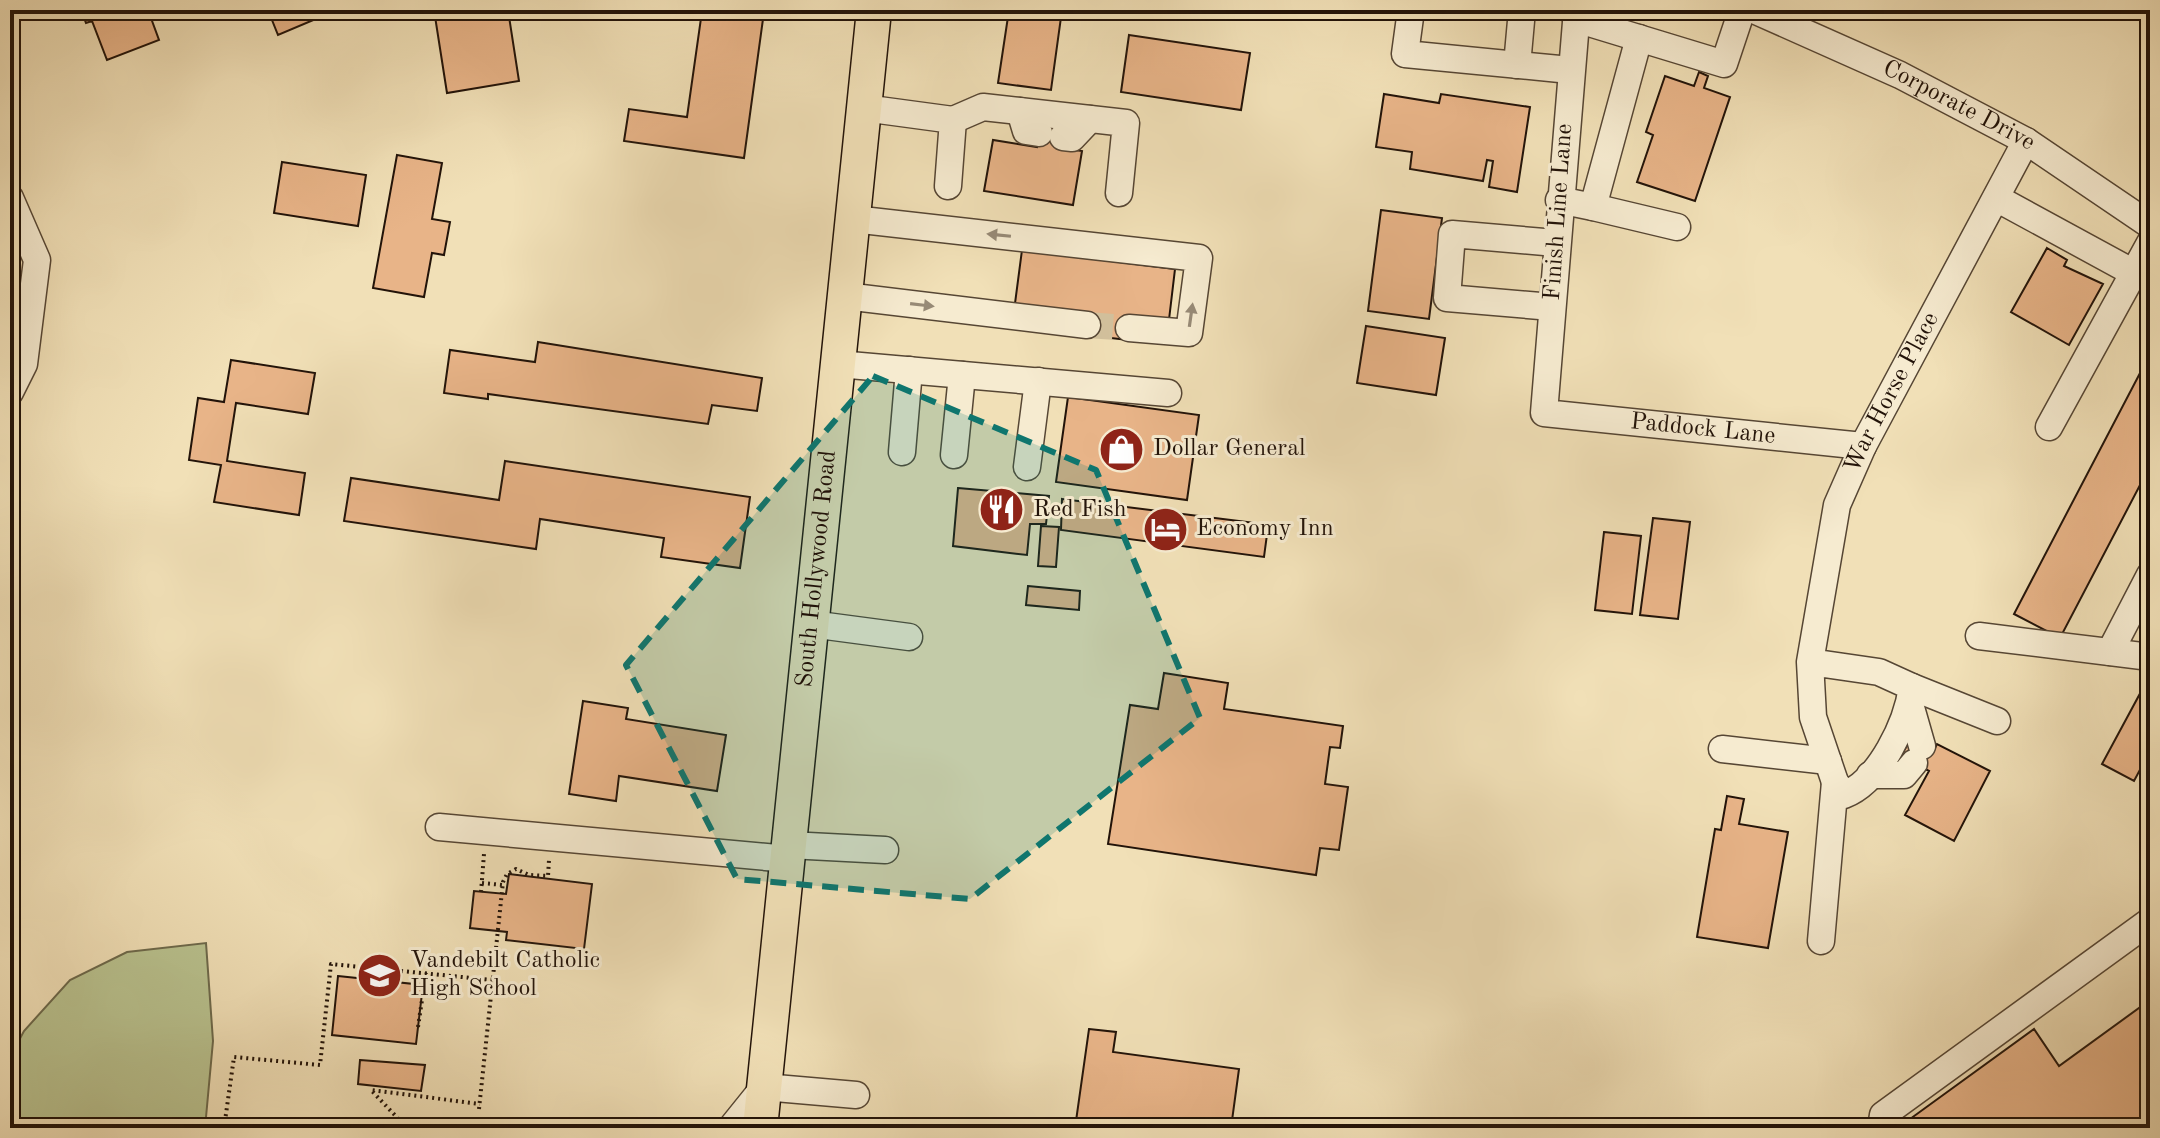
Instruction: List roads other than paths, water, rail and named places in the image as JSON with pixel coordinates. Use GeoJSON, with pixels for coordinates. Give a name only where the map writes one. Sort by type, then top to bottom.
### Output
{"type":"FeatureCollection","features":[{"type":"Feature","properties":{"kind":"main road","name":"South Hollywood Road"},"geometry":{"type":"LineString","coordinates":[[760,1128],[874,10]]}},
{"type":"Feature","properties":{"kind":"street"},"geometry":{"type":"LineString","coordinates":[[1411,10],[1405,54],[1570,70]]}},
{"type":"Feature","properties":{"kind":"street"},"geometry":{"type":"LineString","coordinates":[[1517,65],[1522,10]]}},
{"type":"Feature","properties":{"kind":"street"},"geometry":{"type":"LineString","coordinates":[[1576,15],[1724,64],[1742,10]]}},
{"type":"Feature","properties":{"kind":"street","name":"Corporate Drive"},"geometry":{"type":"LineString","coordinates":[[1754,10],[1900,75],[2026,141],[2150,225]]}},
{"type":"Feature","properties":{"kind":"street","name":"Finish Line Lane"},"geometry":{"type":"LineString","coordinates":[[1544,413],[1576,15]]}},
{"type":"Feature","properties":{"kind":"street"},"geometry":{"type":"LineString","coordinates":[[1593,207],[1639,38]]}},
{"type":"Feature","properties":{"kind":"street"},"geometry":{"type":"LineString","coordinates":[[864,108],[953,120],[983,107],[1126,123],[1119,193]]}},
{"type":"Feature","properties":{"kind":"street"},"geometry":{"type":"LineString","coordinates":[[1020,111],[1026,131],[1072,138],[1090,119]]}},
{"type":"Feature","properties":{"kind":"street"},"geometry":{"type":"LineString","coordinates":[[948,186],[953,120]]}},
{"type":"Feature","properties":{"kind":"street","name":"War Horse Place"},"geometry":{"type":"LineString","coordinates":[[1832,772],[1813,717],[1810,662],[1837,505],[1863,446],[1998,199],[2026,141]]}},
{"type":"Feature","properties":{"kind":"street"},"geometry":{"type":"LineString","coordinates":[[10,198],[37,260],[24,364],[10,392]]}},
{"type":"Feature","properties":{"kind":"street"},"geometry":{"type":"LineString","coordinates":[[1998,199],[2134,273]]}},
{"type":"Feature","properties":{"kind":"street"},"geometry":{"type":"LineString","coordinates":[[1559,200],[1677,227]]}},
{"type":"Feature","properties":{"kind":"street"},"geometry":{"type":"LineString","coordinates":[[853,219],[1199,258],[1189,333],[1129,328]]}},
{"type":"Feature","properties":{"kind":"street"},"geometry":{"type":"LineString","coordinates":[[1552,307],[1447,298],[1452,234],[1556,243]]}},
{"type":"Feature","properties":{"kind":"street"},"geometry":{"type":"LineString","coordinates":[[2049,427],[2150,243]]}},
{"type":"Feature","properties":{"kind":"street"},"geometry":{"type":"LineString","coordinates":[[845,296],[1087,325]]}},
{"type":"Feature","properties":{"kind":"street"},"geometry":{"type":"LineString","coordinates":[[838,364],[1168,393]]}},
{"type":"Feature","properties":{"kind":"street"},"geometry":{"type":"LineString","coordinates":[[902,452],[909,370]]}},
{"type":"Feature","properties":{"kind":"street"},"geometry":{"type":"LineString","coordinates":[[954,455],[962,375]]}},
{"type":"Feature","properties":{"kind":"street"},"geometry":{"type":"LineString","coordinates":[[1027,467],[1038,381]]}},
{"type":"Feature","properties":{"kind":"street","name":"Paddock Lane"},"geometry":{"type":"LineString","coordinates":[[1544,413],[1863,446]]}},
{"type":"Feature","properties":{"kind":"street"},"geometry":{"type":"LineString","coordinates":[[2110,652],[2150,575]]}},
{"type":"Feature","properties":{"kind":"street"},"geometry":{"type":"LineString","coordinates":[[811,624],[909,637]]}},
{"type":"Feature","properties":{"kind":"street"},"geometry":{"type":"LineString","coordinates":[[1979,636],[2150,657]]}},
{"type":"Feature","properties":{"kind":"street"},"geometry":{"type":"LineString","coordinates":[[1810,662],[1879,672],[1911,695],[1997,721]]}},
{"type":"Feature","properties":{"kind":"street"},"geometry":{"type":"LineString","coordinates":[[1870,775],[1904,775],[1918,754],[1911,695]]}},
{"type":"Feature","properties":{"kind":"street"},"geometry":{"type":"LineString","coordinates":[[1832,772],[1844,795],[1859,789],[1895,742],[1911,695]]}},
{"type":"Feature","properties":{"kind":"street"},"geometry":{"type":"LineString","coordinates":[[1722,749],[1832,772]]}},
{"type":"Feature","properties":{"kind":"street"},"geometry":{"type":"LineString","coordinates":[[1821,941],[1832,772]]}},
{"type":"Feature","properties":{"kind":"street"},"geometry":{"type":"LineString","coordinates":[[439,827],[551,838],[788,852],[885,850]]}},
{"type":"Feature","properties":{"kind":"street"},"geometry":{"type":"LineString","coordinates":[[1881,1128],[1883,1115],[2150,921]]}},
{"type":"Feature","properties":{"kind":"street"},"geometry":{"type":"LineString","coordinates":[[731,1128],[764,1087],[856,1095]]}},
{"type":"Feature","properties":{"kind":"tunnel"},"geometry":{"type":"LineString","coordinates":[[1087,325],[1129,328]]}},
{"type":"Feature","properties":{"kind":"place","name":"Dollar General"},"geometry":{"type":"Point","coordinates":[1122,449]}},
{"type":"Feature","properties":{"kind":"place","name":"Red Fish"},"geometry":{"type":"Point","coordinates":[1002,510]}},
{"type":"Feature","properties":{"kind":"place","name":"Economy Inn"},"geometry":{"type":"Point","coordinates":[1165,529]}},
{"type":"Feature","properties":{"kind":"place","name":"Vandebilt Catholic High School"},"geometry":{"type":"Point","coordinates":[379,975]}}]}
